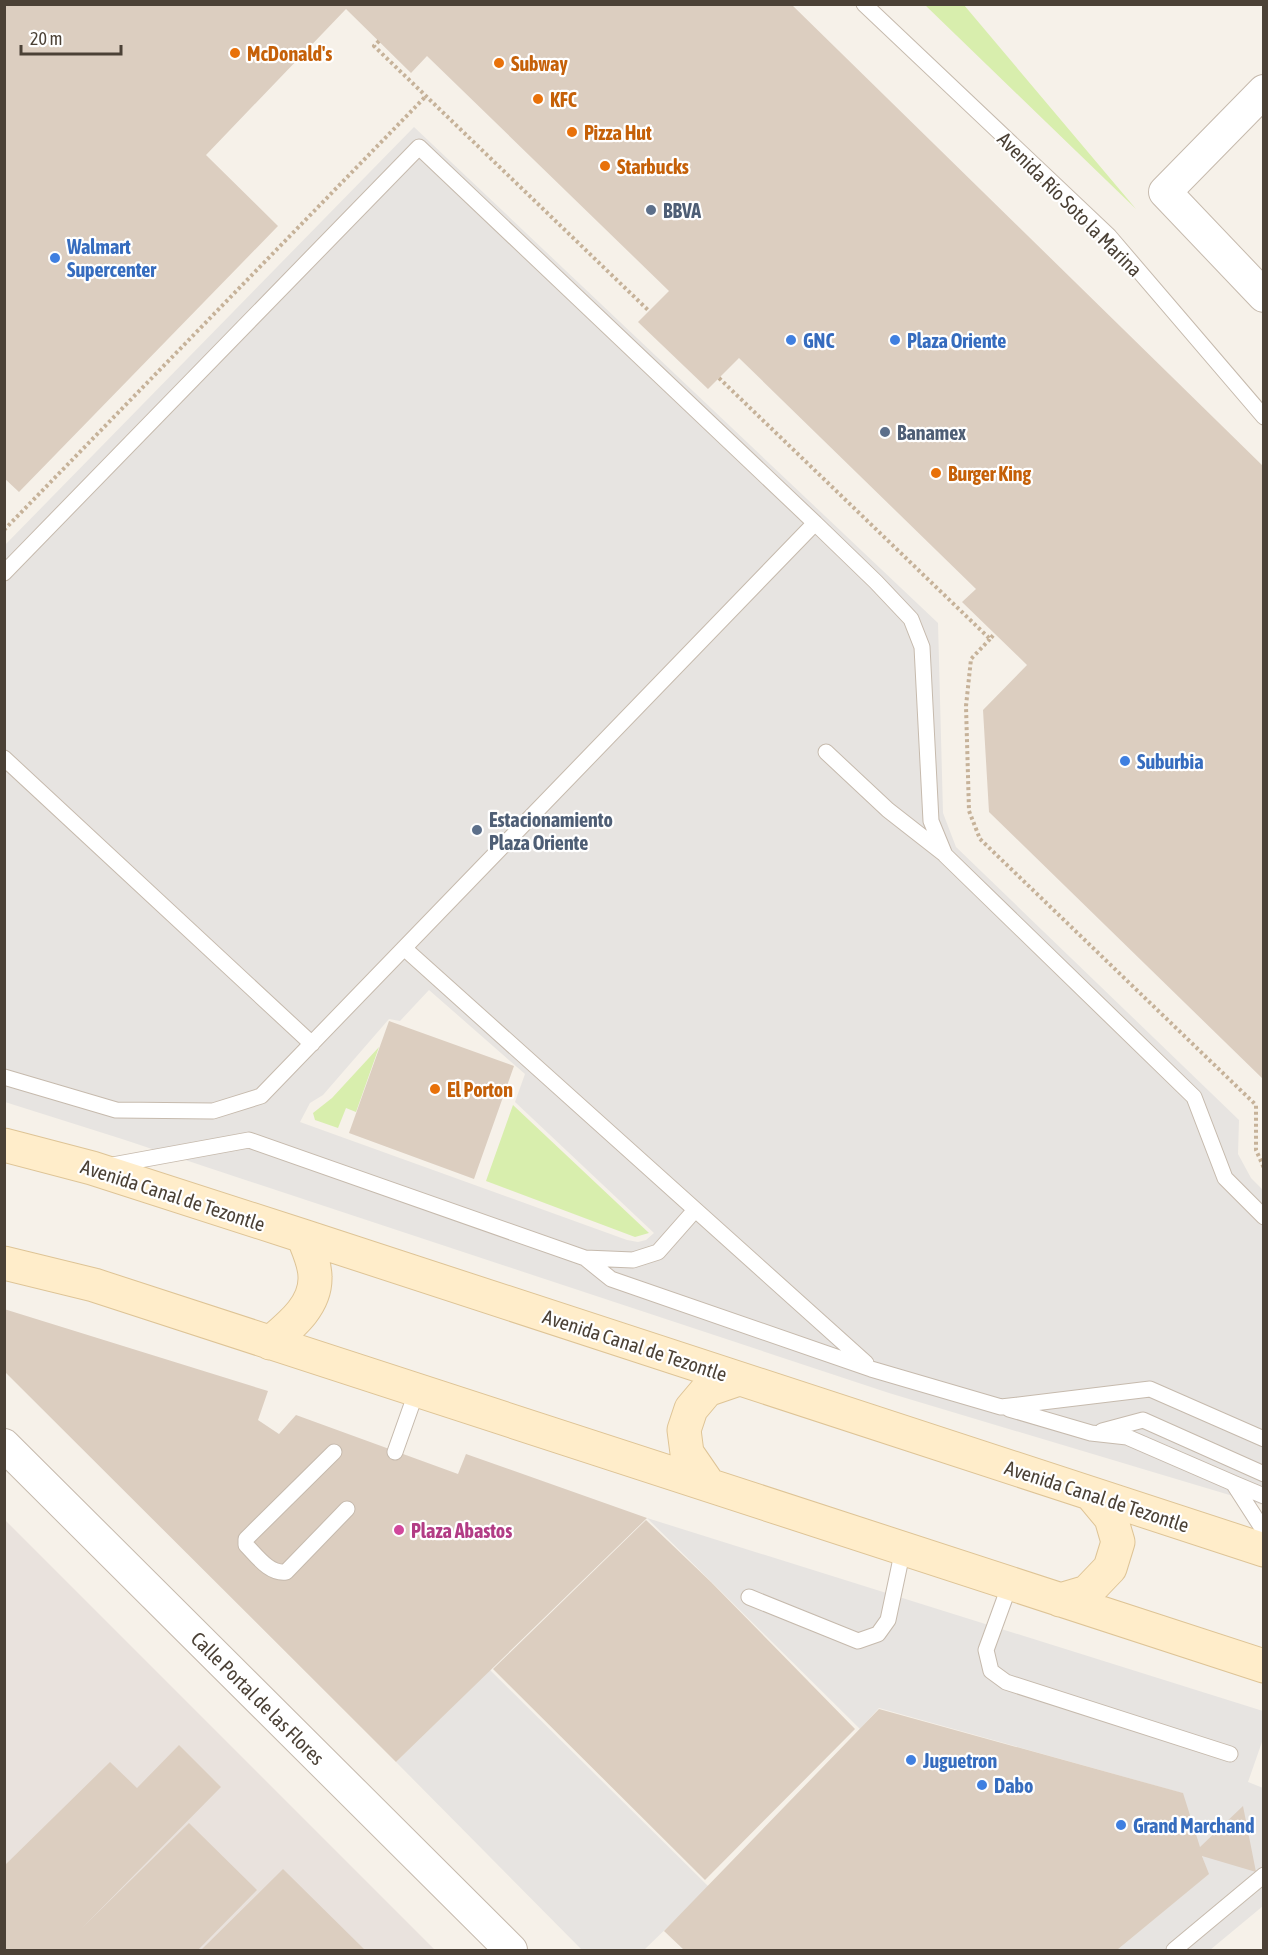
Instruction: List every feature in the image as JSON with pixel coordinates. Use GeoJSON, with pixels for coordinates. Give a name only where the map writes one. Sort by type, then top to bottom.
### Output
{"type":"FeatureCollection","features":[{"type":"Feature","properties":{"kind":"main road","name":"Avenida Canal de Tezontle"},"geometry":{"type":"LineString","coordinates":[[4,1145],[92,1168],[1263,1550]]}},
{"type":"Feature","properties":{"kind":"main road"},"geometry":{"type":"LineString","coordinates":[[270,1342],[297,1321],[311,1297],[316,1278],[303,1236]]}},
{"type":"Feature","properties":{"kind":"main road"},"geometry":{"type":"LineString","coordinates":[[4,1263],[94,1285],[1263,1666]]}},
{"type":"Feature","properties":{"kind":"main road"},"geometry":{"type":"LineString","coordinates":[[709,1485],[687,1453],[684,1430],[690,1409],[707,1390],[739,1379]]}},
{"type":"Feature","properties":{"kind":"main road"},"geometry":{"type":"LineString","coordinates":[[1060,1600],[1087,1592],[1110,1568],[1118,1542],[1111,1518],[1092,1494]]}},
{"type":"Feature","properties":{"kind":"street"},"geometry":{"type":"LineString","coordinates":[[1263,91],[1165,192],[1263,296]]}},
{"type":"Feature","properties":{"kind":"street","name":"Calle Portal de las Flores"},"geometry":{"type":"LineString","coordinates":[[4,1444],[511,1950]]}},
{"type":"Feature","properties":{"kind":"lane","name":"Avenida Río Soto la Marina"},"geometry":{"type":"LineString","coordinates":[[864,4],[1108,236],[1263,417]]}},
{"type":"Feature","properties":{"kind":"lane"},"geometry":{"type":"LineString","coordinates":[[4,573],[419,147],[815,523],[911,619],[922,647],[931,821],[945,855]]}},
{"type":"Feature","properties":{"kind":"lane"},"geometry":{"type":"LineString","coordinates":[[4,1077],[116,1110],[213,1111],[261,1096],[815,523]]}},
{"type":"Feature","properties":{"kind":"lane"},"geometry":{"type":"LineString","coordinates":[[826,752],[888,810],[945,855],[1194,1098],[1225,1178],[1263,1217]]}},
{"type":"Feature","properties":{"kind":"lane"},"geometry":{"type":"LineString","coordinates":[[4,758],[312,1044]]}},
{"type":"Feature","properties":{"kind":"lane"},"geometry":{"type":"LineString","coordinates":[[404,948],[871,1369]]}},
{"type":"Feature","properties":{"kind":"lane"},"geometry":{"type":"LineString","coordinates":[[92,1168],[249,1140],[585,1258],[633,1260],[658,1252],[695,1210]]}},
{"type":"Feature","properties":{"kind":"lane"},"geometry":{"type":"LineString","coordinates":[[585,1258],[610,1279],[871,1369],[1091,1433],[1127,1437],[1263,1496]]}},
{"type":"Feature","properties":{"kind":"lane"},"geometry":{"type":"LineString","coordinates":[[1001,1407],[1150,1389],[1263,1439]]}},
{"type":"Feature","properties":{"kind":"lane"},"geometry":{"type":"LineString","coordinates":[[395,1452],[417,1390]]}},
{"type":"Feature","properties":{"kind":"lane"},"geometry":{"type":"LineString","coordinates":[[1091,1433],[1143,1420],[1263,1473]]}},
{"type":"Feature","properties":{"kind":"lane"},"geometry":{"type":"LineString","coordinates":[[334,1452],[246,1539],[246,1545],[271,1569],[279,1573],[286,1572],[347,1509]]}},
{"type":"Feature","properties":{"kind":"lane"},"geometry":{"type":"LineString","coordinates":[[1233,1483],[1263,1531]]}},
{"type":"Feature","properties":{"kind":"lane"},"geometry":{"type":"LineString","coordinates":[[749,1596],[858,1641],[878,1634],[888,1620],[903,1549]]}},
{"type":"Feature","properties":{"kind":"lane"},"geometry":{"type":"LineString","coordinates":[[1010,1584],[986,1650],[991,1671],[1006,1682],[1230,1754]]}},
{"type":"Feature","properties":{"kind":"lane"},"geometry":{"type":"LineString","coordinates":[[1174,1950],[1263,1875]]}},
{"type":"Feature","properties":{"kind":"path"},"geometry":{"type":"LineString","coordinates":[[379,41],[374,46],[649,310]]}},
{"type":"Feature","properties":{"kind":"path"},"geometry":{"type":"LineString","coordinates":[[4,530],[426,96]]}},
{"type":"Feature","properties":{"kind":"path"},"geometry":{"type":"LineString","coordinates":[[719,378],[990,639]]}},
{"type":"Feature","properties":{"kind":"path"},"geometry":{"type":"LineString","coordinates":[[995,633],[971,659],[966,706],[969,811],[980,839],[1256,1105],[1256,1150],[1263,1168]]}},
{"type":"Feature","properties":{"kind":"shaded area","name":"Estacionamiento Plaza Oriente"},"geometry":{"type":"Polygon","coordinates":[[[414,127],[938,623],[943,813],[956,847],[1239,1120],[1238,1154],[1251,1178],[1263,1190],[1263,1505],[889,1393],[5,1102],[4,546],[414,127]],[[429,990],[400,1021],[389,1019],[323,1095],[310,1103],[300,1122],[627,1240],[638,1242],[646,1240],[654,1233],[515,1102],[525,1074],[429,990]]]}},
{"type":"Feature","properties":{"kind":"shaded area"},"geometry":{"type":"Polygon","coordinates":[[[647,1518],[1263,1711],[1263,1739],[1248,1782],[1263,1788],[1263,1906],[1210,1950],[1117,1950],[1208,1874],[1182,1793],[879,1708],[860,1729],[647,1518]]]}},
{"type":"Feature","properties":{"kind":"shaded area"},"geometry":{"type":"Polygon","coordinates":[[[5,1520],[435,1950],[5,1950],[5,1520]]]}},
{"type":"Feature","properties":{"kind":"shaded area"},"geometry":{"type":"Polygon","coordinates":[[[490,1670],[709,1887],[644,1950],[582,1950],[396,1762],[490,1670]]]}},
{"type":"Feature","properties":{"kind":"green space"},"geometry":{"type":"Polygon","coordinates":[[[925,5],[964,5],[1136,209],[925,5]]]}},
{"type":"Feature","properties":{"kind":"green space"},"geometry":{"type":"Polygon","coordinates":[[[379,1047],[356,1112],[346,1108],[338,1128],[315,1120],[313,1113],[332,1098],[379,1047]]]}},
{"type":"Feature","properties":{"kind":"green space"},"geometry":{"type":"Polygon","coordinates":[[[513,1105],[649,1233],[635,1237],[486,1181],[513,1105]]]}},
{"type":"Feature","properties":{"kind":"building"},"geometry":{"type":"Polygon","coordinates":[[[4,4],[791,4],[1264,467],[1264,1080],[989,812],[983,710],[1027,665],[962,602],[976,589],[739,358],[708,389],[638,322],[669,291],[427,56],[411,73],[346,9],[206,155],[278,226],[19,492],[4,478],[4,4]]]}},
{"type":"Feature","properties":{"kind":"building","name":"El Porton"},"geometry":{"type":"Polygon","coordinates":[[[389,1021],[514,1066],[474,1179],[349,1133],[389,1021]]]}},
{"type":"Feature","properties":{"kind":"building","name":"Plaza Abastos"},"geometry":{"type":"Polygon","coordinates":[[[4,1309],[268,1391],[258,1420],[279,1434],[296,1415],[458,1474],[466,1454],[647,1518],[396,1762],[4,1371],[4,1309]]]}},
{"type":"Feature","properties":{"kind":"building"},"geometry":{"type":"Polygon","coordinates":[[[646,1520],[711,1582],[855,1729],[705,1880],[493,1669],[646,1520]]]}},
{"type":"Feature","properties":{"kind":"building"},"geometry":{"type":"Polygon","coordinates":[[[879,1709],[1183,1793],[1200,1847],[1243,1806],[1256,1872],[1202,1856],[1209,1874],[1117,1950],[684,1950],[664,1931],[879,1709]]]}},
{"type":"Feature","properties":{"kind":"building"},"geometry":{"type":"Polygon","coordinates":[[[179,1745],[221,1787],[82,1928],[189,1823],[257,1890],[198,1950],[4,1950],[4,1866],[110,1762],[137,1788],[179,1745]]]}},
{"type":"Feature","properties":{"kind":"building"},"geometry":{"type":"Polygon","coordinates":[[[283,1869],[365,1950],[201,1950],[283,1869]]]}},
{"type":"Feature","properties":{"kind":"place","name":"McDonald's"},"geometry":{"type":"Point","coordinates":[235,53]}},
{"type":"Feature","properties":{"kind":"place","name":"Subway"},"geometry":{"type":"Point","coordinates":[499,63]}},
{"type":"Feature","properties":{"kind":"place","name":"KFC"},"geometry":{"type":"Point","coordinates":[538,99]}},
{"type":"Feature","properties":{"kind":"place","name":"Pizza Hut"},"geometry":{"type":"Point","coordinates":[572,132]}},
{"type":"Feature","properties":{"kind":"place","name":"Starbucks"},"geometry":{"type":"Point","coordinates":[605,166]}},
{"type":"Feature","properties":{"kind":"place","name":"BBVA"},"geometry":{"type":"Point","coordinates":[651,210]}},
{"type":"Feature","properties":{"kind":"place","name":"Walmart Supercenter"},"geometry":{"type":"Point","coordinates":[55,258]}},
{"type":"Feature","properties":{"kind":"place","name":"GNC"},"geometry":{"type":"Point","coordinates":[791,340]}},
{"type":"Feature","properties":{"kind":"place","name":"Plaza Oriente"},"geometry":{"type":"Point","coordinates":[895,340]}},
{"type":"Feature","properties":{"kind":"place","name":"Banamex"},"geometry":{"type":"Point","coordinates":[885,432]}},
{"type":"Feature","properties":{"kind":"place","name":"Burger King"},"geometry":{"type":"Point","coordinates":[936,473]}},
{"type":"Feature","properties":{"kind":"place","name":"Suburbia"},"geometry":{"type":"Point","coordinates":[1125,761]}},
{"type":"Feature","properties":{"kind":"place","name":"Estacionamiento Plaza Oriente"},"geometry":{"type":"Point","coordinates":[477,830]}},
{"type":"Feature","properties":{"kind":"place","name":"El Porton"},"geometry":{"type":"Point","coordinates":[435,1089]}},
{"type":"Feature","properties":{"kind":"place","name":"Plaza Abastos"},"geometry":{"type":"Point","coordinates":[399,1530]}},
{"type":"Feature","properties":{"kind":"place","name":"Juguetron"},"geometry":{"type":"Point","coordinates":[911,1760]}},
{"type":"Feature","properties":{"kind":"place","name":"Dabo"},"geometry":{"type":"Point","coordinates":[982,1785]}},
{"type":"Feature","properties":{"kind":"place","name":"Grand Marchand"},"geometry":{"type":"Point","coordinates":[1121,1825]}}]}
